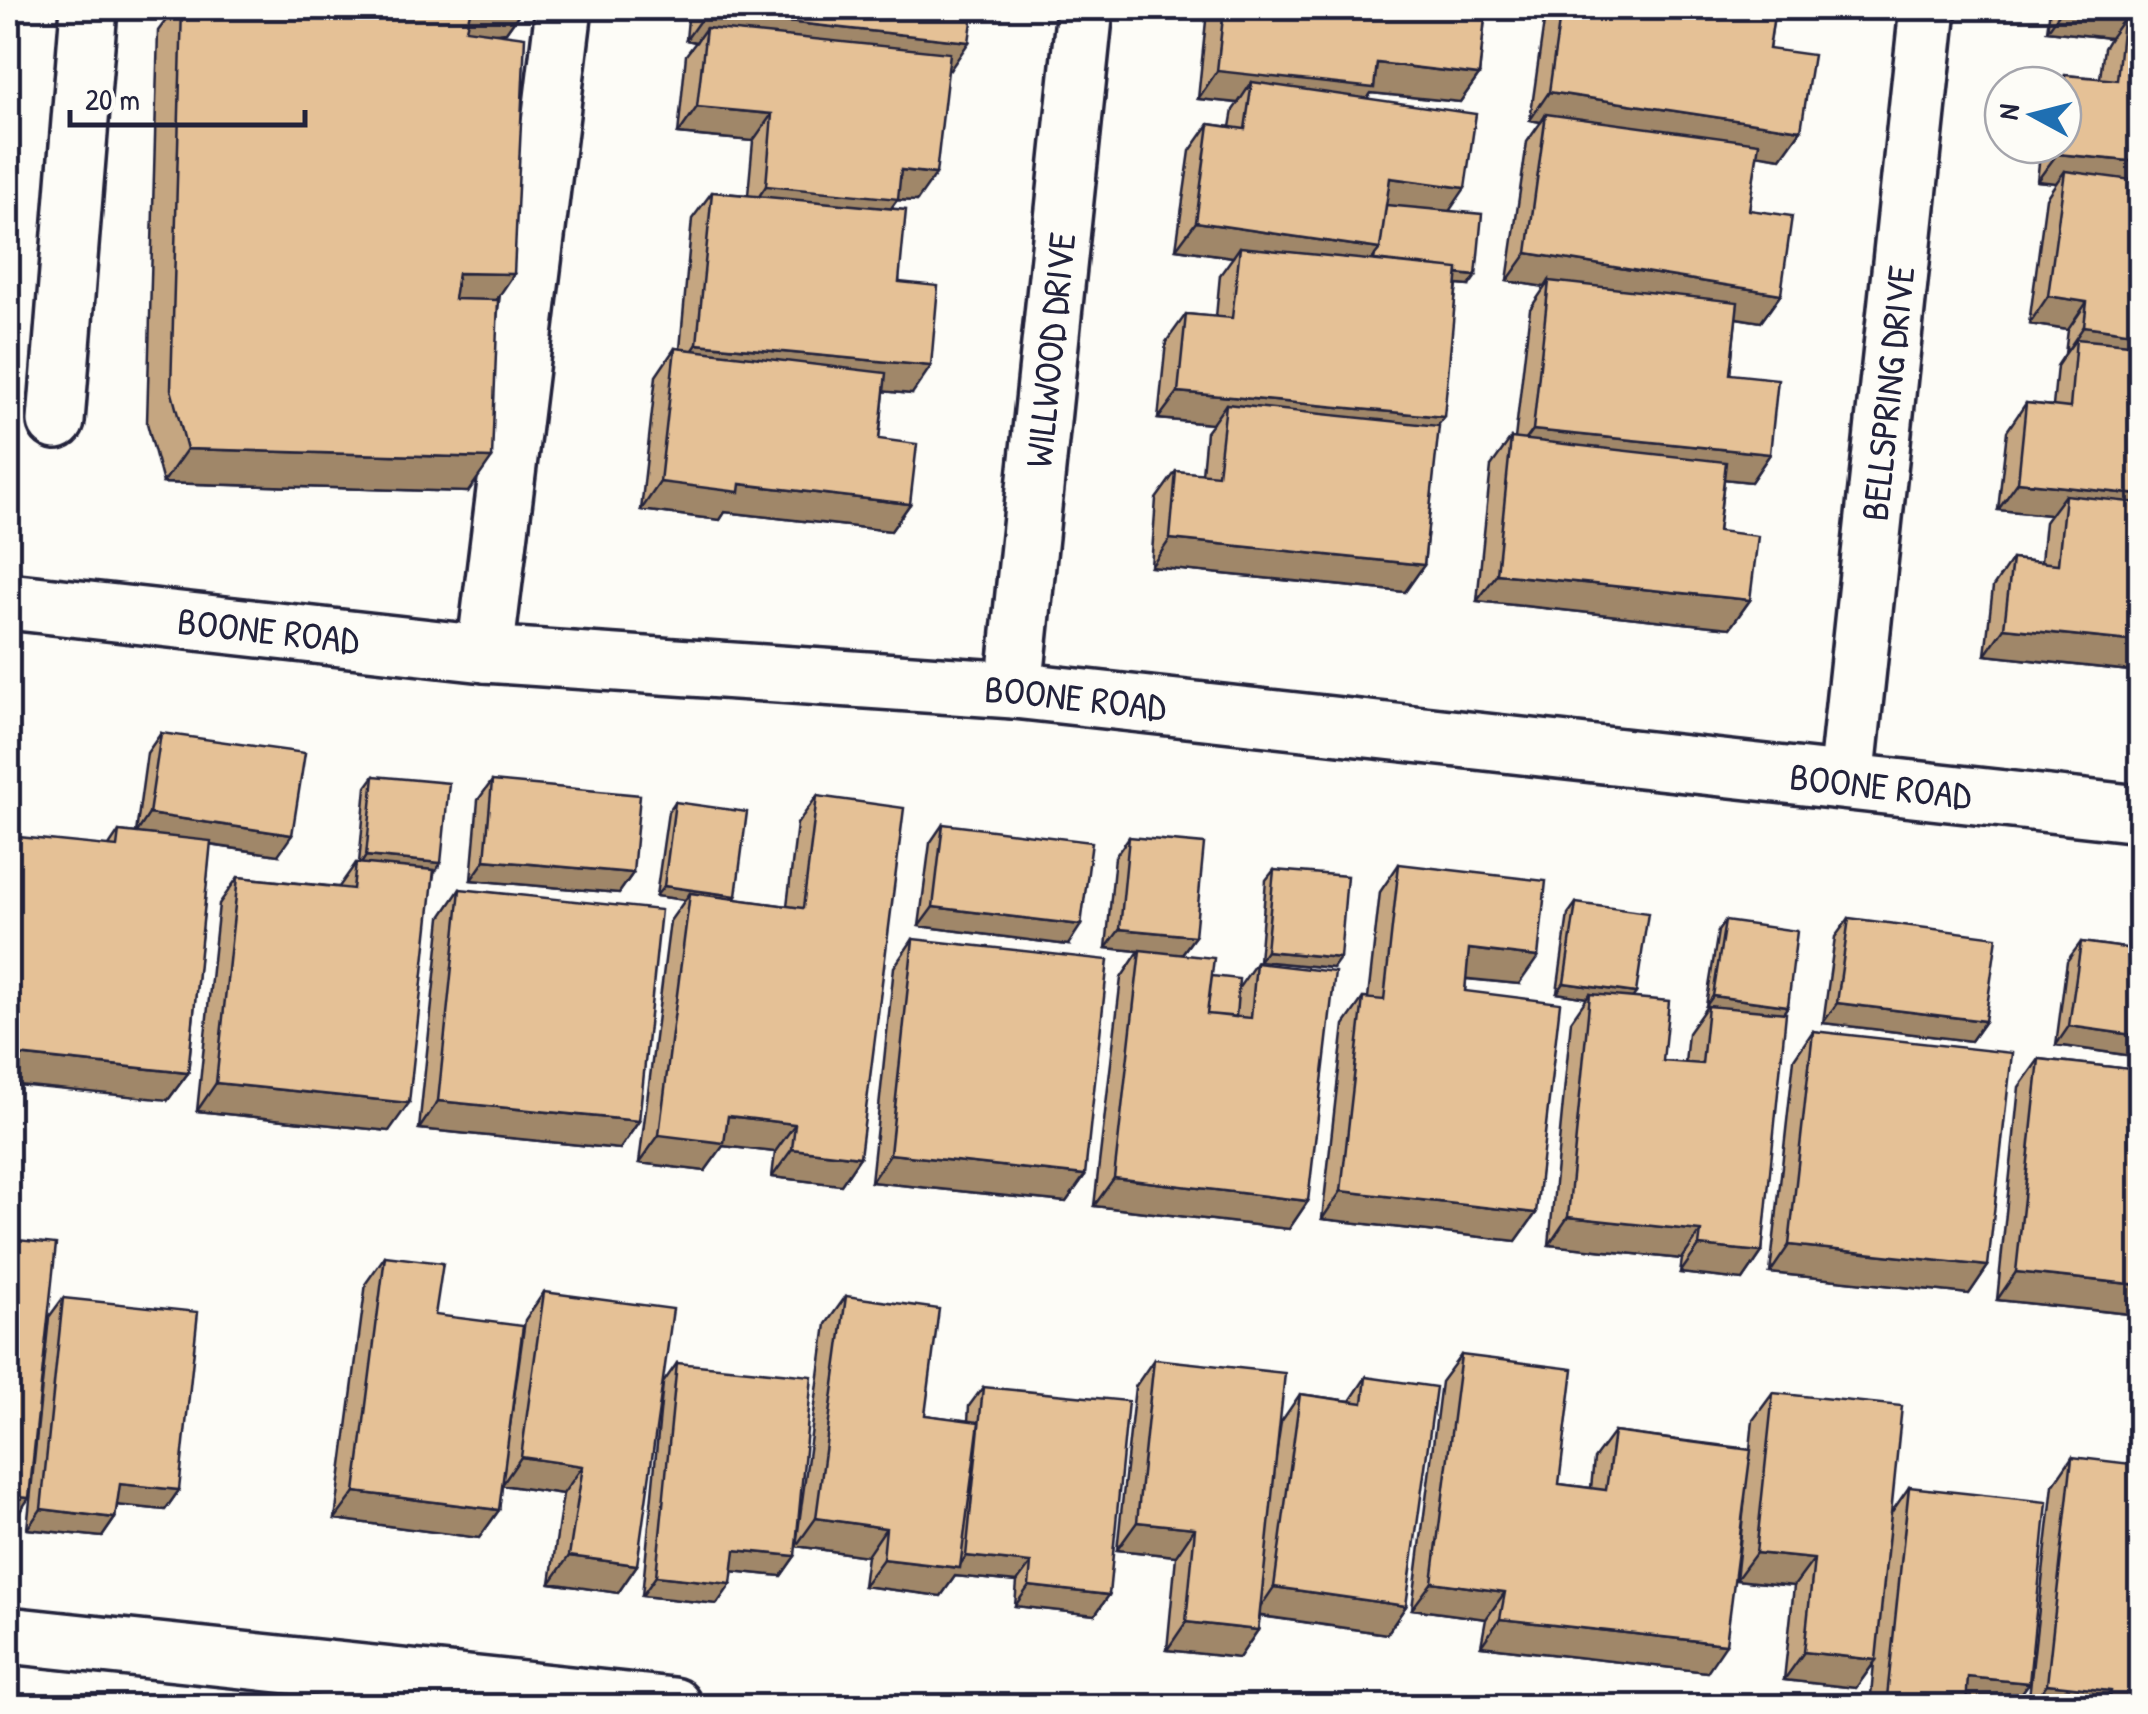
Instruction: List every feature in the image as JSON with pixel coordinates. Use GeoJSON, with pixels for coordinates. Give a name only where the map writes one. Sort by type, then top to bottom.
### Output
{"type":"FeatureCollection","features":[{"type":"Feature","properties":{"kind":"street"},"geometry":{"type":"LineString","coordinates":[[56,421],[89,8]]}},
{"type":"Feature","properties":{"kind":"street"},"geometry":{"type":"LineString","coordinates":[[485,654],[564,8]]}},
{"type":"Feature","properties":{"kind":"street","name":"WILLWOOD DRIVE"},"geometry":{"type":"LineString","coordinates":[[1014,690],[1085,8]]}},
{"type":"Feature","properties":{"kind":"street","name":"BELLSPRING DRIVE"},"geometry":{"type":"LineString","coordinates":[[1846,781],[1928,8]]}},
{"type":"Feature","properties":{"kind":"street","name":"BOONE ROAD"},"geometry":{"type":"LineString","coordinates":[[8,600],[485,654],[1014,690],[2140,814]]}},
{"type":"Feature","properties":{"kind":"street"},"geometry":{"type":"LineString","coordinates":[[8,1634],[673,1706]]}},
{"type":"Feature","properties":{"kind":"building"},"geometry":{"type":"Polygon","coordinates":[[[182,8],[471,8],[466,29],[525,37],[514,274],[458,273],[454,299],[498,300],[492,458],[187,449],[171,389],[182,8]]]}},
{"type":"Feature","properties":{"kind":"building"},"geometry":{"type":"Polygon","coordinates":[[[705,8],[974,8],[969,42],[705,13],[705,8]]]}},
{"type":"Feature","properties":{"kind":"building"},"geometry":{"type":"Polygon","coordinates":[[[1224,8],[1486,8],[1479,75],[1377,63],[1374,88],[1217,71],[1224,8]]]}},
{"type":"Feature","properties":{"kind":"building"},"geometry":{"type":"Polygon","coordinates":[[[1561,8],[1775,8],[1769,49],[1813,55],[1801,130],[1549,92],[1561,8]]]}},
{"type":"Feature","properties":{"kind":"building"},"geometry":{"type":"Polygon","coordinates":[[[2105,8],[2140,8],[2140,12],[2105,8]]]}},
{"type":"Feature","properties":{"kind":"building"},"geometry":{"type":"Polygon","coordinates":[[[2123,20],[2140,22],[2140,162],[2083,157],[2083,77],[2117,80],[2123,20]]]}},
{"type":"Feature","properties":{"kind":"building"},"geometry":{"type":"Polygon","coordinates":[[[706,28],[950,53],[936,174],[901,170],[898,199],[766,186],[772,114],[697,107],[706,28]]]}},
{"type":"Feature","properties":{"kind":"building"},"geometry":{"type":"Polygon","coordinates":[[[1252,82],[1476,114],[1465,188],[1390,178],[1380,249],[1196,222],[1209,124],[1245,129],[1252,82]]]}},
{"type":"Feature","properties":{"kind":"building"},"geometry":{"type":"Polygon","coordinates":[[[1546,114],[1759,143],[1749,210],[1792,216],[1781,294],[1527,253],[1546,114]]]}},
{"type":"Feature","properties":{"kind":"building"},"geometry":{"type":"Polygon","coordinates":[[[2065,171],[2140,181],[2140,334],[2084,326],[2087,302],[2048,296],[2065,171]]]}},
{"type":"Feature","properties":{"kind":"building"},"geometry":{"type":"Polygon","coordinates":[[[712,192],[906,210],[899,282],[938,286],[931,366],[697,344],[712,192]]]}},
{"type":"Feature","properties":{"kind":"building"},"geometry":{"type":"Polygon","coordinates":[[[1386,205],[1482,214],[1476,276],[1458,274],[1458,269],[1374,260],[1380,249],[1386,205]]]}},
{"type":"Feature","properties":{"kind":"building"},"geometry":{"type":"Polygon","coordinates":[[[1240,247],[1458,269],[1444,417],[1178,392],[1186,314],[1232,318],[1240,247]]]}},
{"type":"Feature","properties":{"kind":"building"},"geometry":{"type":"Polygon","coordinates":[[[1549,281],[1738,302],[1730,374],[1778,379],[1770,454],[1533,430],[1549,281]]]}},
{"type":"Feature","properties":{"kind":"building"},"geometry":{"type":"Polygon","coordinates":[[[2076,339],[2140,345],[2140,495],[2018,482],[2026,403],[2070,408],[2076,339]]]}},
{"type":"Feature","properties":{"kind":"building"},"geometry":{"type":"Polygon","coordinates":[[[675,348],[886,373],[879,439],[917,444],[910,504],[740,484],[739,492],[660,482],[675,348]]]}},
{"type":"Feature","properties":{"kind":"building"},"geometry":{"type":"Polygon","coordinates":[[[1226,404],[1439,426],[1424,565],[1170,539],[1176,471],[1218,475],[1226,404]]]}},
{"type":"Feature","properties":{"kind":"building"},"geometry":{"type":"Polygon","coordinates":[[[1511,438],[1726,462],[1718,531],[1758,536],[1750,600],[1497,574],[1511,438]]]}},
{"type":"Feature","properties":{"kind":"building"},"geometry":{"type":"Polygon","coordinates":[[[2065,495],[2140,503],[2140,642],[2004,628],[2012,559],[2058,564],[2065,495]]]}},
{"type":"Feature","properties":{"kind":"building"},"geometry":{"type":"Polygon","coordinates":[[[161,733],[305,753],[292,835],[149,814],[161,733]]]}},
{"type":"Feature","properties":{"kind":"building"},"geometry":{"type":"Polygon","coordinates":[[[374,776],[449,783],[441,863],[366,856],[374,776]]]}},
{"type":"Feature","properties":{"kind":"building"},"geometry":{"type":"Polygon","coordinates":[[[492,781],[640,795],[633,873],[485,860],[492,781]]]}},
{"type":"Feature","properties":{"kind":"building"},"geometry":{"type":"Polygon","coordinates":[[[817,796],[904,808],[860,1157],[792,1149],[795,1124],[728,1116],[724,1143],[659,1135],[690,893],[803,908],[817,796]]]}},
{"type":"Feature","properties":{"kind":"building"},"geometry":{"type":"Polygon","coordinates":[[[675,802],[747,812],[736,896],[664,886],[675,802]]]}},
{"type":"Feature","properties":{"kind":"building"},"geometry":{"type":"Polygon","coordinates":[[[943,824],[1092,842],[1081,925],[933,907],[943,824]]]}},
{"type":"Feature","properties":{"kind":"building"},"geometry":{"type":"Polygon","coordinates":[[[119,831],[211,841],[188,1073],[8,1054],[8,836],[117,847],[119,831]]]}},
{"type":"Feature","properties":{"kind":"building"},"geometry":{"type":"Polygon","coordinates":[[[1129,837],[1204,844],[1195,936],[1120,929],[1129,837]]]}},
{"type":"Feature","properties":{"kind":"building"},"geometry":{"type":"Polygon","coordinates":[[[356,863],[434,870],[409,1103],[216,1083],[238,877],[353,889],[356,863]]]}},
{"type":"Feature","properties":{"kind":"building"},"geometry":{"type":"Polygon","coordinates":[[[1399,864],[1546,881],[1538,957],[1469,949],[1465,991],[1560,1003],[1536,1213],[1341,1191],[1363,998],[1384,1000],[1399,864]]]}},
{"type":"Feature","properties":{"kind":"building"},"geometry":{"type":"Polygon","coordinates":[[[1274,870],[1347,876],[1340,958],[1266,951],[1274,870]]]}},
{"type":"Feature","properties":{"kind":"building"},"geometry":{"type":"Polygon","coordinates":[[[460,889],[661,910],[639,1121],[438,1101],[460,889]]]}},
{"type":"Feature","properties":{"kind":"building"},"geometry":{"type":"Polygon","coordinates":[[[1576,903],[1648,913],[1636,993],[1564,983],[1576,903]]]}},
{"type":"Feature","properties":{"kind":"building"},"geometry":{"type":"Polygon","coordinates":[[[1849,918],[1997,937],[1985,1021],[1837,1003],[1849,918]]]}},
{"type":"Feature","properties":{"kind":"building"},"geometry":{"type":"Polygon","coordinates":[[[1725,921],[1797,931],[1788,1006],[1713,996],[1725,921]]]}},
{"type":"Feature","properties":{"kind":"building"},"geometry":{"type":"Polygon","coordinates":[[[913,939],[1108,960],[1085,1175],[890,1154],[913,939]]]}},
{"type":"Feature","properties":{"kind":"building"},"geometry":{"type":"Polygon","coordinates":[[[2081,942],[2140,950],[2140,1036],[2069,1026],[2081,942]]]}},
{"type":"Feature","properties":{"kind":"building"},"geometry":{"type":"Polygon","coordinates":[[[1140,950],[1214,958],[1207,1014],[1251,1018],[1256,963],[1335,972],[1308,1201],[1114,1178],[1140,950]]]}},
{"type":"Feature","properties":{"kind":"building"},"geometry":{"type":"Polygon","coordinates":[[[1212,976],[1239,979],[1236,1017],[1207,1014],[1212,976]]]}},
{"type":"Feature","properties":{"kind":"building"},"geometry":{"type":"Polygon","coordinates":[[[1590,994],[1669,1001],[1663,1061],[1702,1064],[1708,1006],[1786,1013],[1762,1252],[1699,1246],[1701,1231],[1568,1217],[1590,994]]]}},
{"type":"Feature","properties":{"kind":"building"},"geometry":{"type":"Polygon","coordinates":[[[1813,1031],[2012,1053],[1988,1266],[1789,1245],[1813,1031]]]}},
{"type":"Feature","properties":{"kind":"building"},"geometry":{"type":"Polygon","coordinates":[[[2039,1059],[2140,1070],[2140,1285],[2016,1272],[2039,1059]]]}},
{"type":"Feature","properties":{"kind":"building"},"geometry":{"type":"Polygon","coordinates":[[[8,1239],[56,1244],[29,1498],[8,1496],[8,1239]]]}},
{"type":"Feature","properties":{"kind":"building"},"geometry":{"type":"Polygon","coordinates":[[[385,1256],[443,1263],[435,1315],[523,1326],[499,1510],[355,1492],[385,1256]]]}},
{"type":"Feature","properties":{"kind":"building"},"geometry":{"type":"Polygon","coordinates":[[[544,1292],[673,1309],[637,1565],[569,1556],[583,1466],[521,1457],[544,1292]]]}},
{"type":"Feature","properties":{"kind":"building"},"geometry":{"type":"Polygon","coordinates":[[[846,1296],[939,1309],[925,1415],[979,1422],[960,1568],[883,1559],[886,1528],[816,1518],[846,1296]]]}},
{"type":"Feature","properties":{"kind":"building"},"geometry":{"type":"Polygon","coordinates":[[[63,1298],[198,1312],[179,1490],[120,1484],[115,1518],[41,1509],[63,1298]]]}},
{"type":"Feature","properties":{"kind":"building"},"geometry":{"type":"Polygon","coordinates":[[[1461,1355],[1573,1369],[1559,1484],[1606,1490],[1614,1432],[1751,1450],[1726,1644],[1500,1619],[1505,1592],[1432,1582],[1461,1355]]]}},
{"type":"Feature","properties":{"kind":"building"},"geometry":{"type":"Polygon","coordinates":[[[1154,1359],[1285,1373],[1258,1630],[1186,1622],[1195,1528],[1137,1522],[1154,1359]]]}},
{"type":"Feature","properties":{"kind":"building"},"geometry":{"type":"Polygon","coordinates":[[[677,1363],[812,1376],[795,1556],[735,1550],[731,1584],[656,1576],[677,1363]]]}},
{"type":"Feature","properties":{"kind":"building"},"geometry":{"type":"Polygon","coordinates":[[[1366,1377],[1436,1387],[1406,1606],[1274,1587],[1300,1394],[1363,1403],[1366,1377]]]}},
{"type":"Feature","properties":{"kind":"building"},"geometry":{"type":"Polygon","coordinates":[[[983,1387],[1128,1401],[1109,1595],[1029,1586],[1031,1563],[966,1556],[983,1387]]]}},
{"type":"Feature","properties":{"kind":"building"},"geometry":{"type":"Polygon","coordinates":[[[1773,1393],[1902,1406],[1876,1660],[1804,1652],[1814,1559],[1756,1553],[1773,1393]]]}},
{"type":"Feature","properties":{"kind":"building"},"geometry":{"type":"Polygon","coordinates":[[[2072,1457],[2140,1465],[2140,1706],[2109,1706],[2111,1691],[2047,1684],[2072,1457]]]}},
{"type":"Feature","properties":{"kind":"building"},"geometry":{"type":"Polygon","coordinates":[[[1909,1487],[2047,1502],[2029,1683],[1968,1677],[1966,1705],[1887,1697],[1909,1487]]]}}]}
